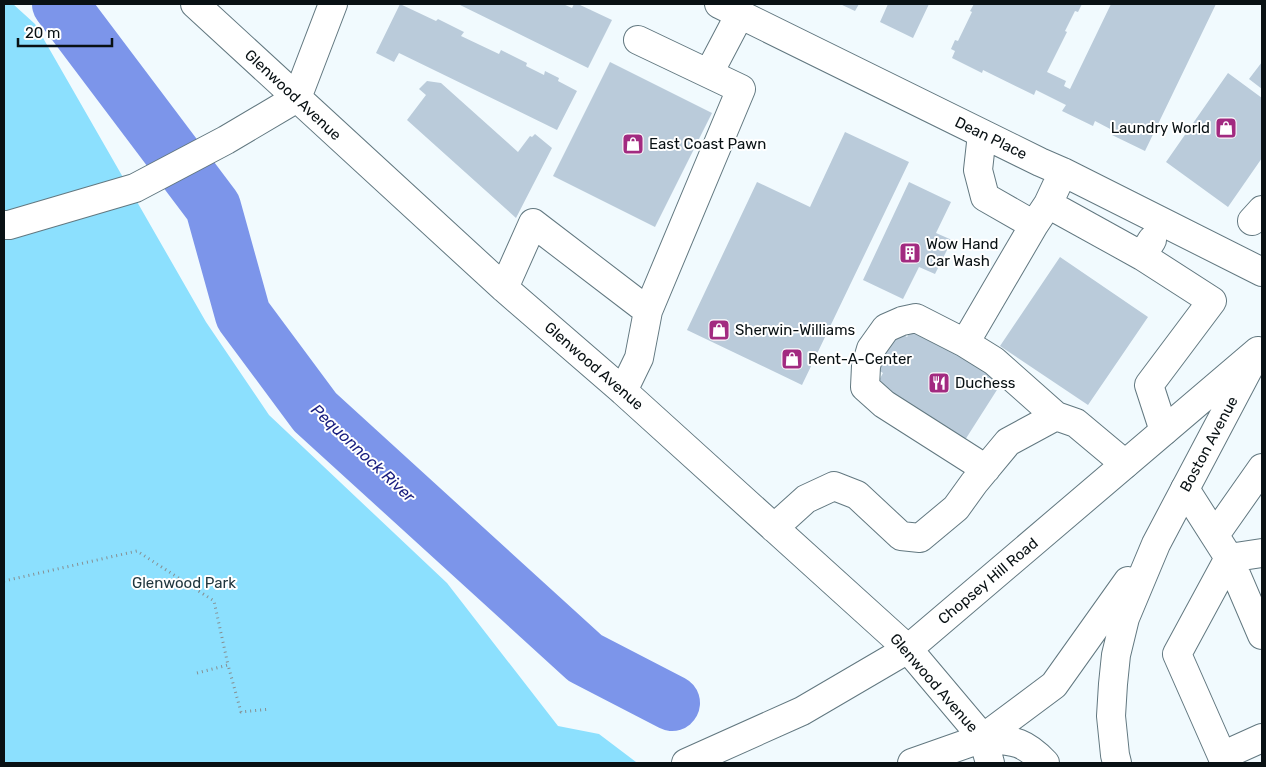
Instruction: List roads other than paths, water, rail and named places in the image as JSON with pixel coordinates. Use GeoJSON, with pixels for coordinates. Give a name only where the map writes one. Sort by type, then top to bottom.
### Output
{"type":"FeatureCollection","features":[{"type":"Feature","properties":{"kind":"main road","name":"Glenwood Avenue"},"geometry":{"type":"LineString","coordinates":[[195,4],[504,288],[624,392],[908,649],[986,751],[1010,741],[1024,745],[1045,763]]}},
{"type":"Feature","properties":{"kind":"main road"},"geometry":{"type":"LineString","coordinates":[[4,225],[135,188],[226,140],[297,98],[333,4]]}},
{"type":"Feature","properties":{"kind":"main road"},"geometry":{"type":"LineString","coordinates":[[709,73],[730,9]]}},
{"type":"Feature","properties":{"kind":"main road","name":"Dean Place"},"geometry":{"type":"LineString","coordinates":[[730,9],[1262,272]]}},
{"type":"Feature","properties":{"kind":"main road"},"geometry":{"type":"LineString","coordinates":[[624,392],[639,358],[648,311],[742,89],[638,40]]}},
{"type":"Feature","properties":{"kind":"main road"},"geometry":{"type":"LineString","coordinates":[[982,134],[978,170],[985,197],[1041,214],[1142,256],[1212,301],[1149,385],[1164,431]]}},
{"type":"Feature","properties":{"kind":"main road"},"geometry":{"type":"LineString","coordinates":[[965,343],[1041,214],[1063,172]]}},
{"type":"Feature","properties":{"kind":"main road"},"geometry":{"type":"LineString","coordinates":[[504,288],[533,222],[648,311]]}},
{"type":"Feature","properties":{"kind":"main road"},"geometry":{"type":"LineString","coordinates":[[1142,256],[1164,224]]}},
{"type":"Feature","properties":{"kind":"main road"},"geometry":{"type":"LineString","coordinates":[[986,469],[884,404],[864,388],[870,349],[886,328],[902,321],[916,318],[965,343],[994,361],[1056,416],[1076,423],[1125,464]]}},
{"type":"Feature","properties":{"kind":"main road","name":"Chopsey Hill Road"},"geometry":{"type":"LineString","coordinates":[[686,763],[802,712],[908,649],[1260,348]]}},
{"type":"Feature","properties":{"kind":"main road","name":"Boston Avenue"},"geometry":{"type":"LineString","coordinates":[[1156,544],[1260,348]]}},
{"type":"Feature","properties":{"kind":"main road"},"geometry":{"type":"LineString","coordinates":[[774,528],[806,499],[834,486],[857,495],[901,536],[920,538],[956,508],[1008,442],[1056,416]]}},
{"type":"Feature","properties":{"kind":"main road"},"geometry":{"type":"LineString","coordinates":[[1262,468],[1222,546],[1177,654],[1222,756],[1262,738]]}},
{"type":"Feature","properties":{"kind":"main road"},"geometry":{"type":"LineString","coordinates":[[1185,489],[1222,546],[1262,635]]}},
{"type":"Feature","properties":{"kind":"main road"},"geometry":{"type":"LineString","coordinates":[[912,763],[986,751],[1054,685],[1156,544]]}},
{"type":"Feature","properties":{"kind":"main road"},"geometry":{"type":"LineString","coordinates":[[1117,763],[1111,716],[1116,655],[1125,618],[1156,544]]}},
{"type":"Feature","properties":{"kind":"main road"},"geometry":{"type":"LineString","coordinates":[[1222,546],[1262,553]]}},
{"type":"Feature","properties":{"kind":"waterway","name":"Pequonnock River"},"geometry":{"type":"LineString","coordinates":[[60,4],[213,207],[243,315],[315,412],[585,658],[672,703]]}},
{"type":"Feature","properties":{"kind":"place","name":"Laundry World"},"geometry":{"type":"Point","coordinates":[1226,128]}},
{"type":"Feature","properties":{"kind":"place","name":"East Coast Pawn"},"geometry":{"type":"Point","coordinates":[633,144]}},
{"type":"Feature","properties":{"kind":"place","name":"Wow Hand Car Wash"},"geometry":{"type":"Point","coordinates":[910,253]}},
{"type":"Feature","properties":{"kind":"place","name":"Sherwin-Williams"},"geometry":{"type":"Point","coordinates":[719,330]}},
{"type":"Feature","properties":{"kind":"place","name":"Rent-A-Center"},"geometry":{"type":"Point","coordinates":[792,359]}},
{"type":"Feature","properties":{"kind":"place","name":"Duchess"},"geometry":{"type":"Point","coordinates":[939,383]}},
{"type":"Feature","properties":{"kind":"park label","name":"Glenwood Park"},"geometry":{"type":"Point","coordinates":[184,583]}}]}
